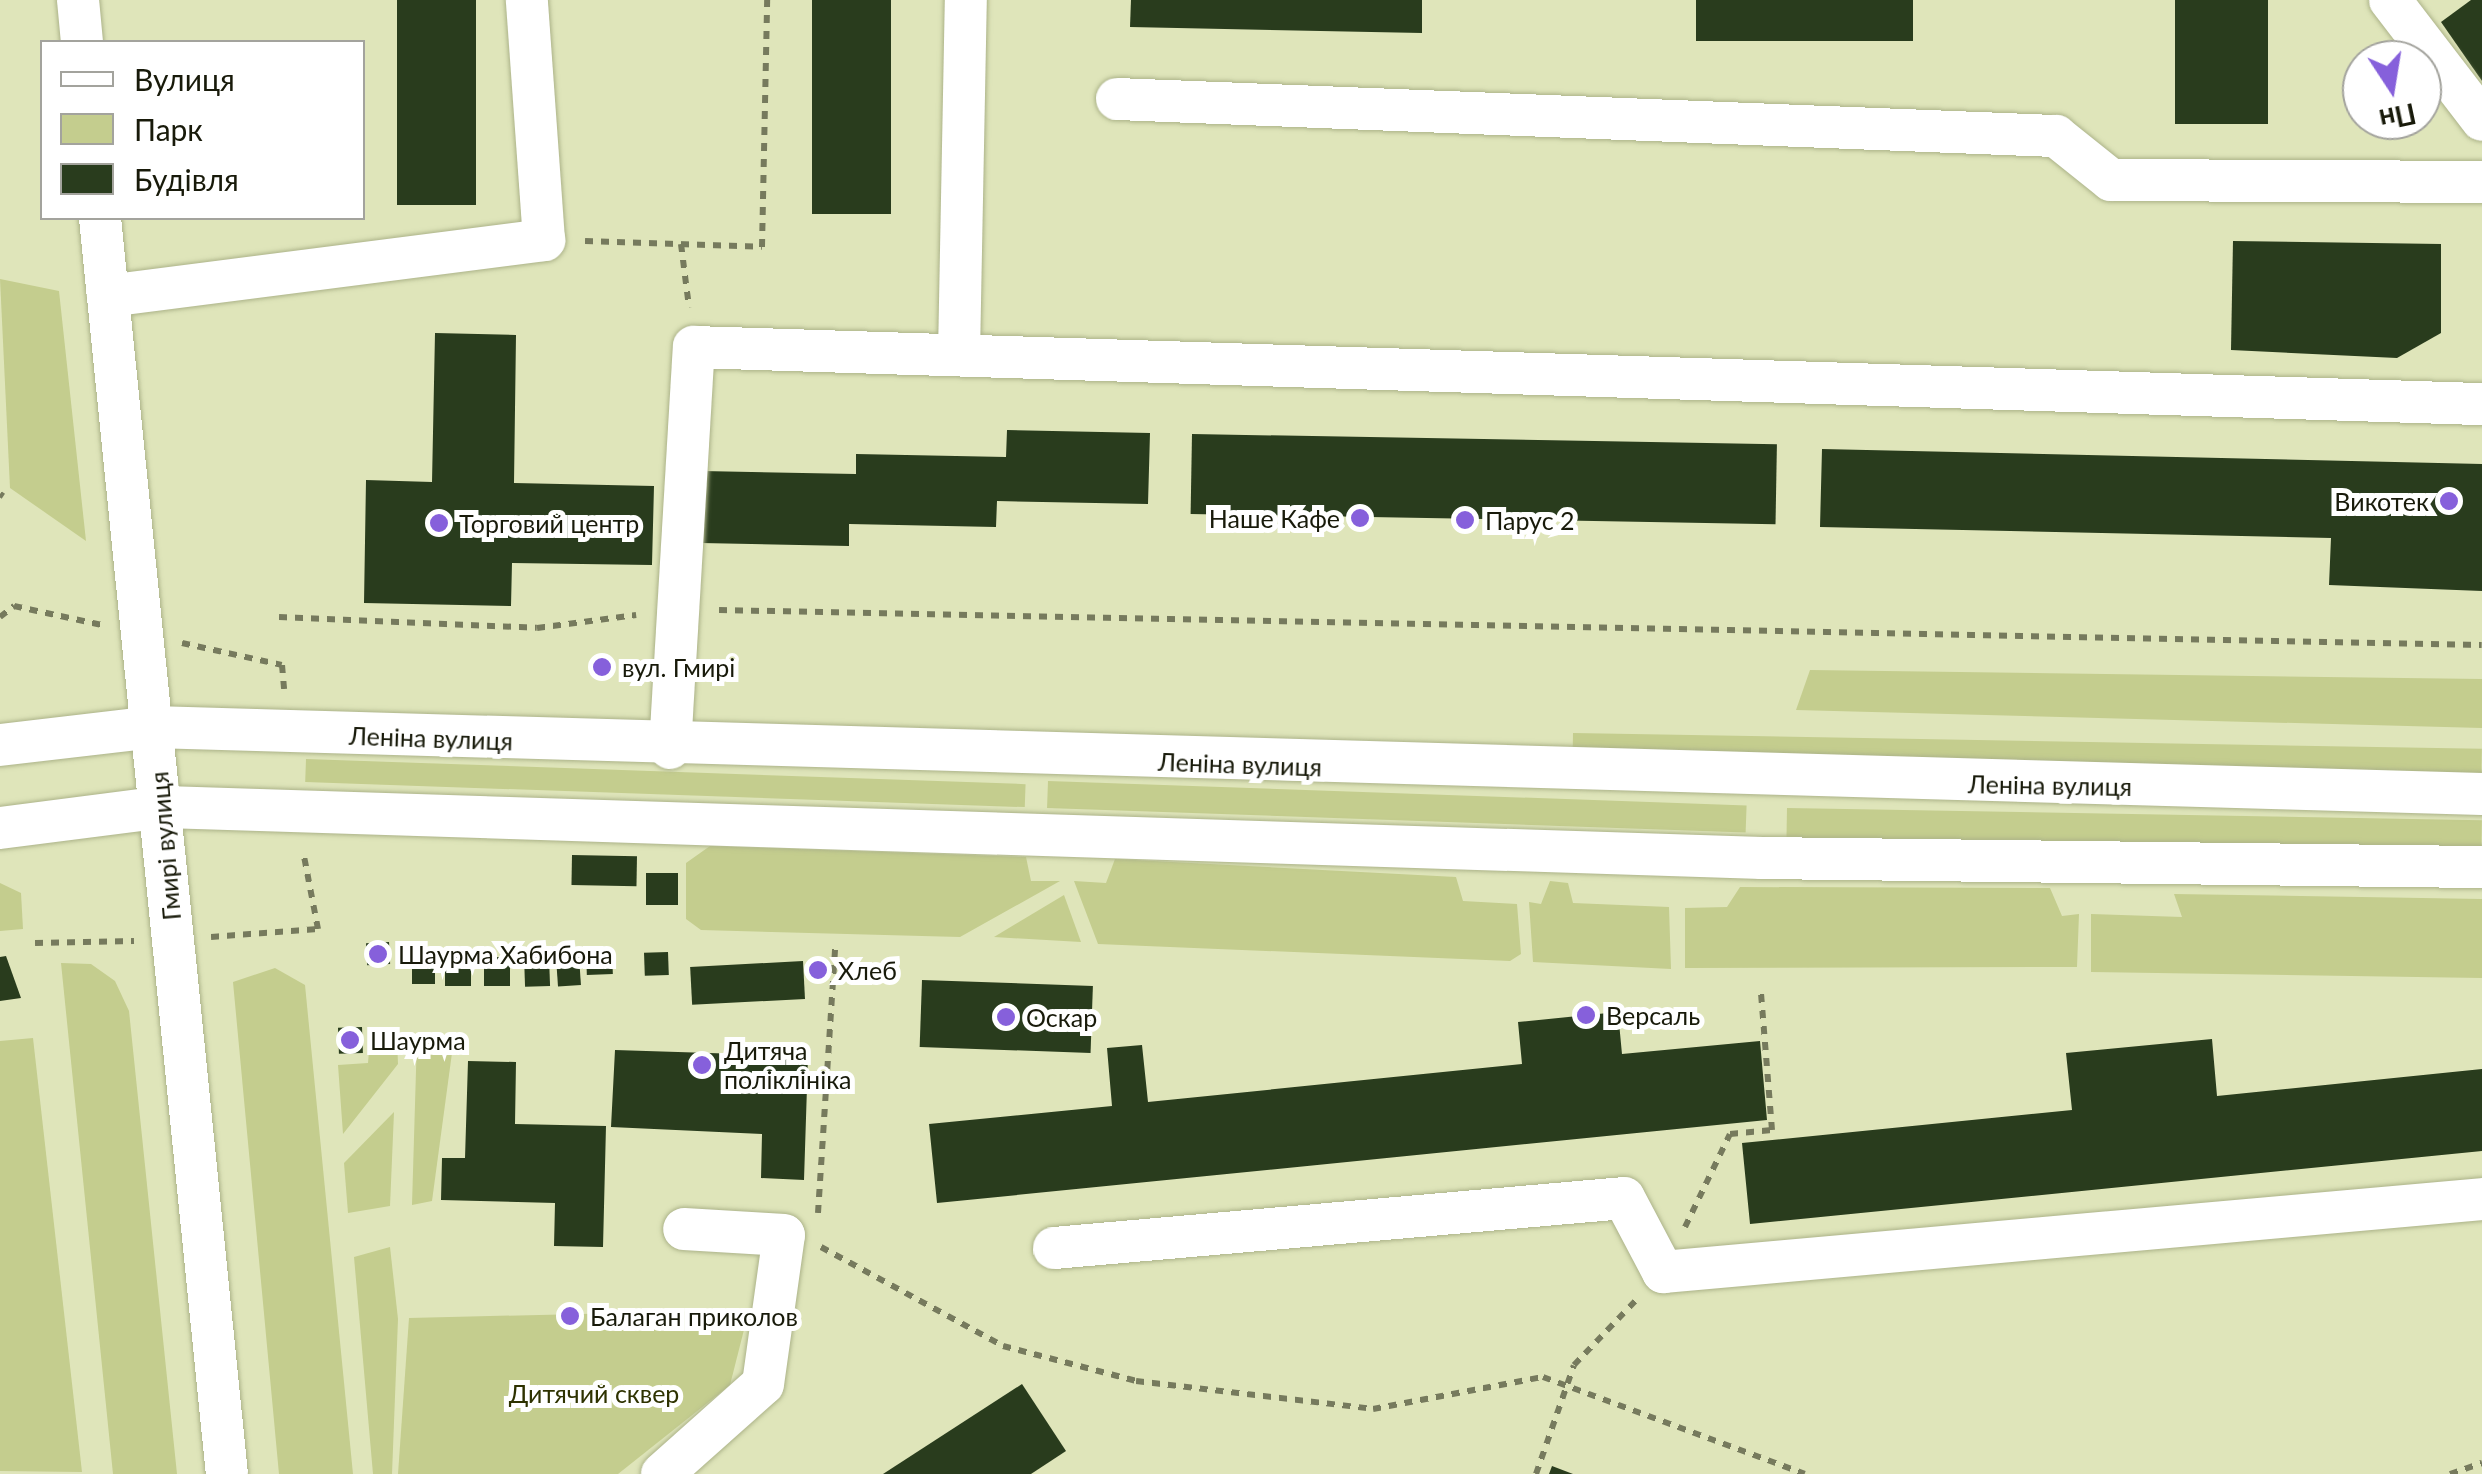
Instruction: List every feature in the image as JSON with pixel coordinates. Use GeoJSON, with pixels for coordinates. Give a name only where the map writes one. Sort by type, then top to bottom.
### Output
{"type":"FeatureCollection","features":[{"type":"Feature","properties":{"kind":"street"},"geometry":{"type":"LineString","coordinates":[[78,0],[82,40]]}},
{"type":"Feature","properties":{"kind":"street"},"geometry":{"type":"LineString","coordinates":[[108,296],[544,240],[526,0]]}},
{"type":"Feature","properties":{"kind":"street"},"geometry":{"type":"LineString","coordinates":[[959,355],[966,0]]}},
{"type":"Feature","properties":{"kind":"street"},"geometry":{"type":"LineString","coordinates":[[2390,0],[2482,120]]}},
{"type":"Feature","properties":{"kind":"street"},"geometry":{"type":"LineString","coordinates":[[1117,99],[2056,136],[2111,180],[2482,182]]}},
{"type":"Feature","properties":{"kind":"street","name":"Гмирі вулиця"},"geometry":{"type":"LineString","coordinates":[[100,220],[152,726],[164,807],[227,1474]]}},
{"type":"Feature","properties":{"kind":"street"},"geometry":{"type":"LineString","coordinates":[[670,748],[694,346],[2482,404]]}},
{"type":"Feature","properties":{"kind":"street","name":"Леніна вулиця"},"geometry":{"type":"LineString","coordinates":[[0,745],[152,726],[670,748],[2482,794]]}},
{"type":"Feature","properties":{"kind":"street"},"geometry":{"type":"LineString","coordinates":[[0,828],[164,807],[1743,857],[2482,867]]}},
{"type":"Feature","properties":{"kind":"street"},"geometry":{"type":"LineString","coordinates":[[1054,1248],[1624,1198],[1663,1272],[2482,1200]]}},
{"type":"Feature","properties":{"kind":"street"},"geometry":{"type":"LineString","coordinates":[[662,1474],[764,1384],[784,1235],[684,1230]]}},
{"type":"Feature","properties":{"kind":"path"},"geometry":{"type":"LineString","coordinates":[[544,240],[762,247],[766,0]]}},
{"type":"Feature","properties":{"kind":"path"},"geometry":{"type":"LineString","coordinates":[[681,244],[694,346]]}},
{"type":"Feature","properties":{"kind":"path"},"geometry":{"type":"LineString","coordinates":[[0,617],[14,606]]}},
{"type":"Feature","properties":{"kind":"path"},"geometry":{"type":"LineString","coordinates":[[279,617],[537,628],[680,610],[2482,644]]}},
{"type":"Feature","properties":{"kind":"path"},"geometry":{"type":"LineString","coordinates":[[836,950],[816,1244],[969,1328],[1033,1357],[1136,1381],[1373,1409],[1543,1377],[1805,1474]]}},
{"type":"Feature","properties":{"kind":"path"},"geometry":{"type":"LineString","coordinates":[[2450,1474],[2482,1463]]}},
{"type":"Feature","properties":{"kind":"green space"},"geometry":{"type":"Polygon","coordinates":[[[0,279],[59,291],[86,541],[10,488],[0,279]]]}},
{"type":"Feature","properties":{"kind":"green space"},"geometry":{"type":"Polygon","coordinates":[[[1810,670],[2482,679],[2482,728],[1796,710],[1810,670]]]}},
{"type":"Feature","properties":{"kind":"green space"},"geometry":{"type":"Polygon","coordinates":[[[1573,733],[2482,749],[2481,774],[1573,758],[1573,733]]]}},
{"type":"Feature","properties":{"kind":"green space"},"geometry":{"type":"Polygon","coordinates":[[[306,759],[1026,784],[1025,807],[305,782],[306,759]]]}},
{"type":"Feature","properties":{"kind":"green space"},"geometry":{"type":"Polygon","coordinates":[[[1048,781],[1747,805],[1746,832],[1047,808],[1048,781]]]}},
{"type":"Feature","properties":{"kind":"green space"},"geometry":{"type":"Polygon","coordinates":[[[1787,808],[2482,820],[2481,851],[1786,839],[1787,808]]]}},
{"type":"Feature","properties":{"kind":"green space"},"geometry":{"type":"Polygon","coordinates":[[[710,846],[1026,857],[1031,881],[1060,881],[960,937],[701,930],[686,919],[686,863],[710,846]]]}},
{"type":"Feature","properties":{"kind":"green space"},"geometry":{"type":"Polygon","coordinates":[[[1115,859],[1456,877],[1463,901],[1517,904],[1521,954],[1510,961],[1098,944],[1074,881],[1106,883],[1115,859]]]}},
{"type":"Feature","properties":{"kind":"green space"},"geometry":{"type":"Polygon","coordinates":[[[1550,881],[1568,883],[1573,903],[1669,907],[1671,969],[1533,962],[1529,902],[1541,904],[1550,881]]]}},
{"type":"Feature","properties":{"kind":"green space"},"geometry":{"type":"Polygon","coordinates":[[[0,883],[21,893],[23,929],[0,931],[0,883]]]}},
{"type":"Feature","properties":{"kind":"green space"},"geometry":{"type":"Polygon","coordinates":[[[1740,887],[2050,888],[2062,916],[2079,914],[2077,967],[1685,968],[1685,908],[1727,907],[1740,887]]]}},
{"type":"Feature","properties":{"kind":"green space"},"geometry":{"type":"Polygon","coordinates":[[[2174,894],[2482,899],[2482,978],[2091,972],[2091,914],[2182,917],[2174,894]]]}},
{"type":"Feature","properties":{"kind":"green space"},"geometry":{"type":"Polygon","coordinates":[[[1064,895],[1081,942],[994,937],[1064,895]]]}},
{"type":"Feature","properties":{"kind":"green space"},"geometry":{"type":"Polygon","coordinates":[[[61,963],[91,964],[115,981],[129,1011],[177,1474],[113,1474],[61,963]]]}},
{"type":"Feature","properties":{"kind":"green space"},"geometry":{"type":"Polygon","coordinates":[[[275,968],[305,985],[353,1474],[279,1474],[233,982],[275,968]]]}},
{"type":"Feature","properties":{"kind":"green space"},"geometry":{"type":"Polygon","coordinates":[[[417,1037],[454,1038],[432,1201],[412,1205],[417,1037]]]}},
{"type":"Feature","properties":{"kind":"green space"},"geometry":{"type":"Polygon","coordinates":[[[33,1038],[82,1472],[0,1471],[0,1041],[33,1038]]]}},
{"type":"Feature","properties":{"kind":"green space"},"geometry":{"type":"Polygon","coordinates":[[[370,1039],[397,1039],[398,1064],[343,1134],[338,1065],[368,1063],[370,1039]]]}},
{"type":"Feature","properties":{"kind":"green space"},"geometry":{"type":"Polygon","coordinates":[[[394,1112],[390,1206],[348,1213],[344,1163],[394,1112]]]}},
{"type":"Feature","properties":{"kind":"green space"},"geometry":{"type":"Polygon","coordinates":[[[390,1247],[398,1319],[392,1474],[373,1474],[354,1257],[390,1247]]]}},
{"type":"Feature","properties":{"kind":"green space","name":"Дитячий сквер"},"geometry":{"type":"Polygon","coordinates":[[[749,1310],[730,1385],[618,1474],[398,1474],[409,1318],[749,1310]]]}},
{"type":"Feature","properties":{"kind":"building"},"geometry":{"type":"Polygon","coordinates":[[[397,0],[476,0],[476,205],[397,205],[397,0]]]}},
{"type":"Feature","properties":{"kind":"building"},"geometry":{"type":"Polygon","coordinates":[[[812,0],[891,0],[891,214],[812,214],[812,0]]]}},
{"type":"Feature","properties":{"kind":"building"},"geometry":{"type":"Polygon","coordinates":[[[1131,0],[1422,0],[1422,33],[1130,27],[1131,0]]]}},
{"type":"Feature","properties":{"kind":"building"},"geometry":{"type":"Polygon","coordinates":[[[1696,0],[1913,0],[1913,41],[1696,41],[1696,0]]]}},
{"type":"Feature","properties":{"kind":"building"},"geometry":{"type":"Polygon","coordinates":[[[2175,0],[2268,0],[2268,124],[2175,124],[2175,0]]]}},
{"type":"Feature","properties":{"kind":"building"},"geometry":{"type":"Polygon","coordinates":[[[2471,0],[2482,0],[2482,81],[2441,22],[2471,0]]]}},
{"type":"Feature","properties":{"kind":"building"},"geometry":{"type":"Polygon","coordinates":[[[2233,241],[2441,244],[2441,333],[2397,358],[2231,350],[2233,241]]]}},
{"type":"Feature","properties":{"kind":"building"},"geometry":{"type":"Polygon","coordinates":[[[435,333],[516,335],[514,483],[654,486],[652,565],[512,563],[511,606],[364,603],[366,480],[432,482],[435,333]]]}},
{"type":"Feature","properties":{"kind":"building"},"geometry":{"type":"Polygon","coordinates":[[[1007,430],[1150,433],[1148,504],[997,501],[996,527],[849,524],[849,546],[701,543],[702,471],[856,474],[856,454],[1006,457],[1007,430]]]}},
{"type":"Feature","properties":{"kind":"building"},"geometry":{"type":"Polygon","coordinates":[[[1192,434],[1777,444],[1776,524],[1191,514],[1192,434]]]}},
{"type":"Feature","properties":{"kind":"building"},"geometry":{"type":"Polygon","coordinates":[[[1822,449],[2482,464],[2482,591],[2329,585],[2331,538],[1820,527],[1822,449]]]}},
{"type":"Feature","properties":{"kind":"building"},"geometry":{"type":"Polygon","coordinates":[[[572,855],[637,856],[636,886],[571,885],[572,855]]]}},
{"type":"Feature","properties":{"kind":"building"},"geometry":{"type":"Polygon","coordinates":[[[646,873],[678,873],[678,905],[646,905],[646,873]]]}},
{"type":"Feature","properties":{"kind":"building","name":"Шаурма Хабибона"},"geometry":{"type":"Polygon","coordinates":[[[389,942],[390,964],[367,965],[366,943],[389,942]]]}},
{"type":"Feature","properties":{"kind":"building"},"geometry":{"type":"Polygon","coordinates":[[[612,950],[613,974],[587,975],[586,951],[612,950]]]}},
{"type":"Feature","properties":{"kind":"building"},"geometry":{"type":"Polygon","coordinates":[[[668,952],[669,975],[645,976],[644,953],[668,952]]]}},
{"type":"Feature","properties":{"kind":"building"},"geometry":{"type":"Polygon","coordinates":[[[6,956],[21,998],[0,1001],[0,957],[6,956]]]}},
{"type":"Feature","properties":{"kind":"building"},"geometry":{"type":"Polygon","coordinates":[[[412,956],[435,956],[435,984],[412,984],[412,956]]]}},
{"type":"Feature","properties":{"kind":"building"},"geometry":{"type":"Polygon","coordinates":[[[549,956],[550,986],[525,987],[524,957],[549,956]]]}},
{"type":"Feature","properties":{"kind":"building"},"geometry":{"type":"Polygon","coordinates":[[[445,957],[471,957],[471,986],[445,986],[445,957]]]}},
{"type":"Feature","properties":{"kind":"building"},"geometry":{"type":"Polygon","coordinates":[[[484,957],[510,957],[510,986],[484,986],[484,957]]]}},
{"type":"Feature","properties":{"kind":"building"},"geometry":{"type":"Polygon","coordinates":[[[579,957],[581,985],[558,987],[556,959],[579,957]]]}},
{"type":"Feature","properties":{"kind":"building"},"geometry":{"type":"Polygon","coordinates":[[[803,961],[805,999],[692,1005],[690,967],[803,961]]]}},
{"type":"Feature","properties":{"kind":"building","name":"Оскар"},"geometry":{"type":"Polygon","coordinates":[[[922,980],[1093,986],[1091,1053],[920,1047],[922,980]]]}},
{"type":"Feature","properties":{"kind":"building"},"geometry":{"type":"Polygon","coordinates":[[[1618,1012],[1622,1054],[1760,1041],[1767,1120],[937,1203],[929,1124],[1112,1106],[1107,1048],[1142,1045],[1148,1102],[1522,1064],[1518,1022],[1618,1012]]]}},
{"type":"Feature","properties":{"kind":"building","name":"Шаурма"},"geometry":{"type":"Polygon","coordinates":[[[362,1027],[363,1053],[339,1054],[338,1028],[362,1027]]]}},
{"type":"Feature","properties":{"kind":"building"},"geometry":{"type":"Polygon","coordinates":[[[2212,1039],[2217,1096],[2482,1069],[2482,1151],[1750,1224],[1742,1143],[2072,1110],[2066,1053],[2212,1039]]]}},
{"type":"Feature","properties":{"kind":"building"},"geometry":{"type":"Polygon","coordinates":[[[615,1050],[808,1056],[804,1180],[761,1178],[762,1134],[611,1127],[615,1050]]]}},
{"type":"Feature","properties":{"kind":"building"},"geometry":{"type":"Polygon","coordinates":[[[468,1061],[516,1062],[515,1124],[606,1126],[603,1247],[554,1246],[555,1203],[441,1200],[442,1158],[465,1158],[468,1061]]]}},
{"type":"Feature","properties":{"kind":"building"},"geometry":{"type":"Polygon","coordinates":[[[1022,1384],[1066,1451],[1031,1474],[883,1474],[1022,1384]]]}},
{"type":"Feature","properties":{"kind":"building"},"geometry":{"type":"Polygon","coordinates":[[[1552,1466],[1573,1474],[1549,1474],[1552,1466]]]}},
{"type":"Feature","properties":{"kind":"place","name":"Викотек"},"geometry":{"type":"Point","coordinates":[2449,501]}},
{"type":"Feature","properties":{"kind":"place","name":"Наше Кафе"},"geometry":{"type":"Point","coordinates":[1360,518]}},
{"type":"Feature","properties":{"kind":"place","name":"Парус 2"},"geometry":{"type":"Point","coordinates":[1465,520]}},
{"type":"Feature","properties":{"kind":"place","name":"Торговий центр"},"geometry":{"type":"Point","coordinates":[439,523]}},
{"type":"Feature","properties":{"kind":"place","name":"вул. Гмирi"},"geometry":{"type":"Point","coordinates":[602,667]}},
{"type":"Feature","properties":{"kind":"place","name":"Шаурма Хабибона"},"geometry":{"type":"Point","coordinates":[378,954]}},
{"type":"Feature","properties":{"kind":"place","name":"Хлеб"},"geometry":{"type":"Point","coordinates":[818,970]}},
{"type":"Feature","properties":{"kind":"place","name":"Версаль"},"geometry":{"type":"Point","coordinates":[1586,1015]}},
{"type":"Feature","properties":{"kind":"place","name":"Оскар"},"geometry":{"type":"Point","coordinates":[1006,1017]}},
{"type":"Feature","properties":{"kind":"place","name":"Шаурма"},"geometry":{"type":"Point","coordinates":[350,1040]}},
{"type":"Feature","properties":{"kind":"place","name":"Дитяча поліклініка"},"geometry":{"type":"Point","coordinates":[702,1065]}},
{"type":"Feature","properties":{"kind":"place","name":"Балаган приколов"},"geometry":{"type":"Point","coordinates":[570,1316]}}]}
